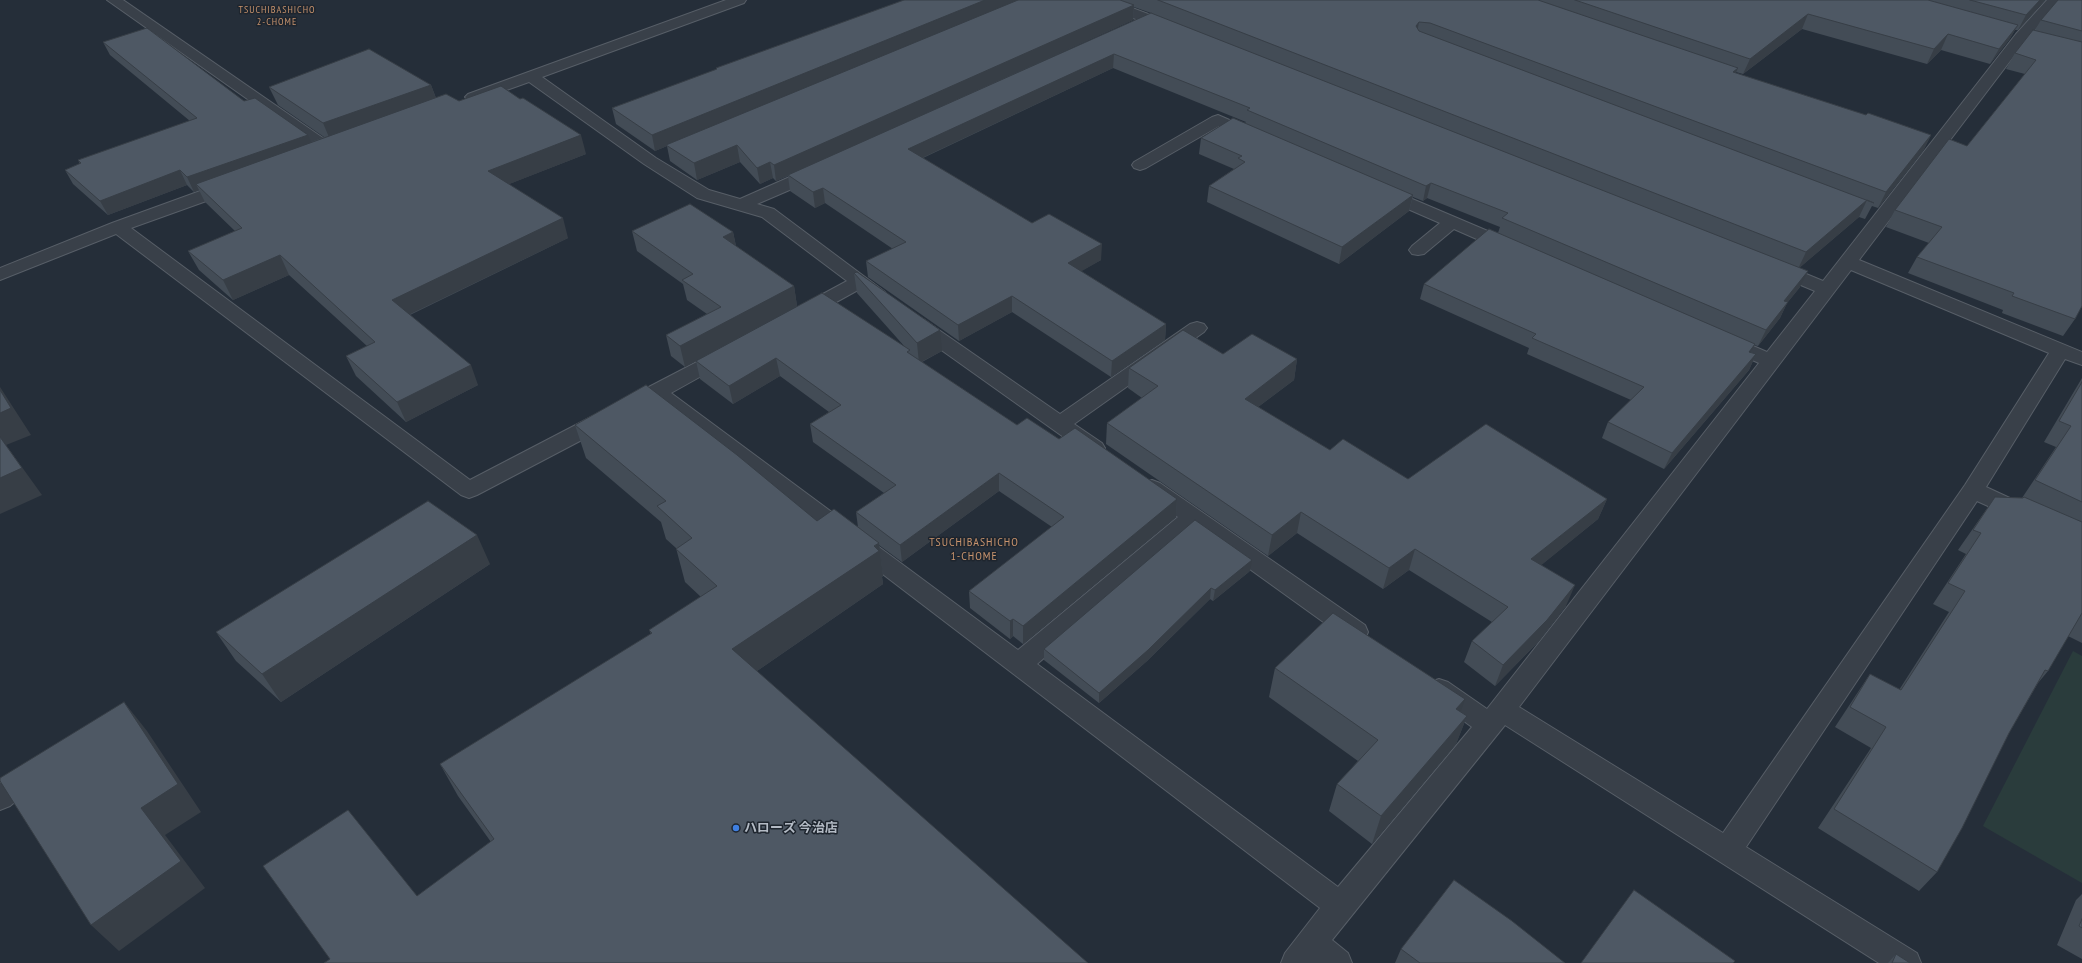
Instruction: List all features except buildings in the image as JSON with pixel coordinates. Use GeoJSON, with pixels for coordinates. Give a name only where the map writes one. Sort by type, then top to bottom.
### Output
{"type":"FeatureCollection","features":[{"type":"Feature","properties":{"kind":"street"},"geometry":{"type":"LineString","coordinates":[[114,0],[330,150]]}},
{"type":"Feature","properties":{"kind":"street"},"geometry":{"type":"LineString","coordinates":[[456,103],[739,0]]}},
{"type":"Feature","properties":{"kind":"street"},"geometry":{"type":"LineString","coordinates":[[1098,0],[1182,32]]}},
{"type":"Feature","properties":{"kind":"street"},"geometry":{"type":"LineString","coordinates":[[1337,963],[1304,953],[1340,906],[1496,718],[1848,262],[1874,215],[1928,146],[2054,0]]}},
{"type":"Feature","properties":{"kind":"street"},"geometry":{"type":"LineString","coordinates":[[1129,29],[1151,19]]}},
{"type":"Feature","properties":{"kind":"street"},"geometry":{"type":"LineString","coordinates":[[531,76],[657,158],[703,194],[768,213],[897,310],[1110,459]]}},
{"type":"Feature","properties":{"kind":"street"},"geometry":{"type":"LineString","coordinates":[[1140,165],[1218,120],[1269,142]]}},
{"type":"Feature","properties":{"kind":"street"},"geometry":{"type":"LineString","coordinates":[[315,155],[345,144]]}},
{"type":"Feature","properties":{"kind":"street"},"geometry":{"type":"LineString","coordinates":[[742,205],[828,166]]}},
{"type":"Feature","properties":{"kind":"street"},"geometry":{"type":"LineString","coordinates":[[0,274],[118,227],[242,182]]}},
{"type":"Feature","properties":{"kind":"street"},"geometry":{"type":"LineString","coordinates":[[1372,187],[1525,254]]}},
{"type":"Feature","properties":{"kind":"street"},"geometry":{"type":"LineString","coordinates":[[1418,250],[1452,222]]}},
{"type":"Feature","properties":{"kind":"street"},"geometry":{"type":"LineString","coordinates":[[118,227],[469,490],[657,392],[741,346]]}},
{"type":"Feature","properties":{"kind":"street"},"geometry":{"type":"LineString","coordinates":[[1727,851],[1973,490],[2071,354],[1848,262]]}},
{"type":"Feature","properties":{"kind":"street"},"geometry":{"type":"LineString","coordinates":[[1761,263],[1827,289]]}},
{"type":"Feature","properties":{"kind":"street"},"geometry":{"type":"LineString","coordinates":[[789,320],[859,282]]}},
{"type":"Feature","properties":{"kind":"street"},"geometry":{"type":"LineString","coordinates":[[1060,424],[1197,328]]}},
{"type":"Feature","properties":{"kind":"street"},"geometry":{"type":"LineString","coordinates":[[1706,332],[1772,361]]}},
{"type":"Feature","properties":{"kind":"street"},"geometry":{"type":"LineString","coordinates":[[657,392],[1340,906]]}},
{"type":"Feature","properties":{"kind":"street"},"geometry":{"type":"LineString","coordinates":[[1136,477],[1374,644]]}},
{"type":"Feature","properties":{"kind":"street"},"geometry":{"type":"LineString","coordinates":[[1973,490],[2034,519]]}},
{"type":"Feature","properties":{"kind":"street"},"geometry":{"type":"LineString","coordinates":[[1019,664],[1193,517]]}},
{"type":"Feature","properties":{"kind":"street"},"geometry":{"type":"LineString","coordinates":[[1425,680],[1496,718],[1727,851],[1906,963]]}},
{"type":"Feature","properties":{"kind":"shaded area"},"geometry":{"type":"Polygon","coordinates":[[[2073,651],[2082,656],[2082,883],[1983,826],[2073,651]]]}},
{"type":"Feature","properties":{"kind":"place","name":"ハローズ 今治店"},"geometry":{"type":"Point","coordinates":[736,828]}},
{"type":"Feature","properties":{"kind":"district","name":"TSUCHIBASHICHO 2-CHOME"},"geometry":{"type":"Point","coordinates":[277,16]}},
{"type":"Feature","properties":{"kind":"district","name":"TSUCHIBASHICHO 1-CHOME"},"geometry":{"type":"Point","coordinates":[974,550]}}]}
